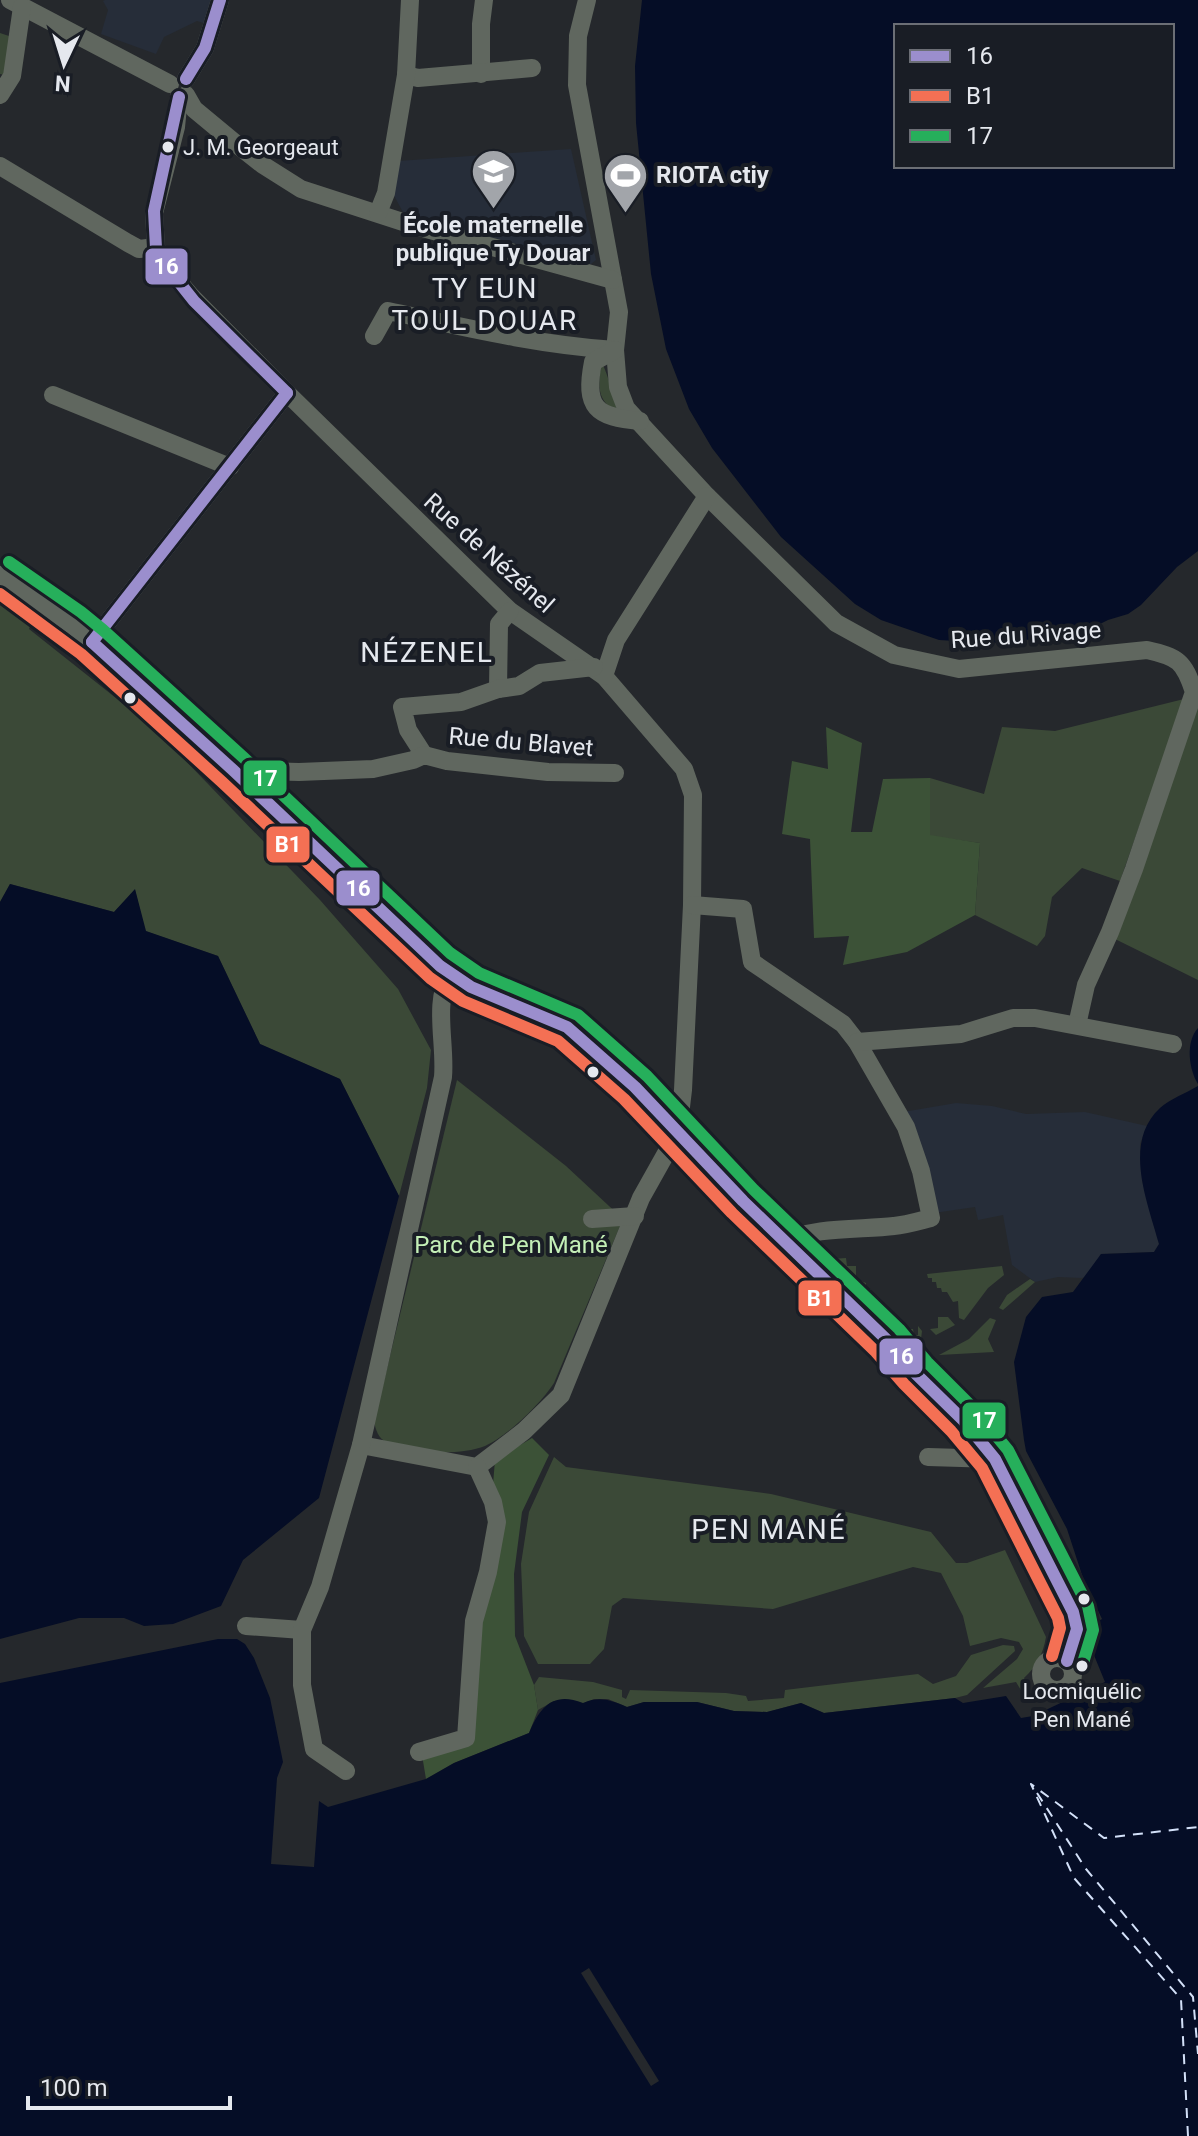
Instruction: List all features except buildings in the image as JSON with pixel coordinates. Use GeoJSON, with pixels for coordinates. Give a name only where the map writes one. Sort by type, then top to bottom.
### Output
{"type":"FeatureCollection","features":[{"type":"Feature","properties":{"kind":"street"},"geometry":{"type":"LineString","coordinates":[[2,172],[139,249],[156,247],[154,213],[176,127],[180,89],[205,48],[220,0]]}},
{"type":"Feature","properties":{"kind":"street"},"geometry":{"type":"LineString","coordinates":[[378,213],[386,193],[406,75],[410,0]]}},
{"type":"Feature","properties":{"kind":"street"},"geometry":{"type":"LineString","coordinates":[[481,74],[484,0]]}},
{"type":"Feature","properties":{"kind":"street"},"geometry":{"type":"LineString","coordinates":[[587,0],[578,36],[577,85],[619,312],[615,350]]}},
{"type":"Feature","properties":{"kind":"street"},"geometry":{"type":"LineString","coordinates":[[0,95],[12,76],[16,3],[180,89],[194,109],[235,143],[301,189],[613,280]]}},
{"type":"Feature","properties":{"kind":"street"},"geometry":{"type":"LineString","coordinates":[[406,75],[418,78],[532,68]]}},
{"type":"Feature","properties":{"kind":"street","name":"Rue de Nézénel"},"geometry":{"type":"LineString","coordinates":[[156,247],[163,263],[191,296],[287,393],[510,611],[599,672],[684,769],[693,795],[692,905],[683,1090],[678,1132]]}},
{"type":"Feature","properties":{"kind":"street"},"geometry":{"type":"LineString","coordinates":[[374,336],[388,311],[506,335],[615,350]]}},
{"type":"Feature","properties":{"kind":"street"},"geometry":{"type":"LineString","coordinates":[[615,350],[593,362],[589,393],[609,418],[640,421]]}},
{"type":"Feature","properties":{"kind":"street","name":"Rue du Rivage"},"geometry":{"type":"LineString","coordinates":[[615,350],[618,387],[626,408],[707,496],[836,623],[894,655],[959,669],[1147,650],[1172,656],[1187,669],[1194,692],[1134,869],[1086,985],[1077,1025]]}},
{"type":"Feature","properties":{"kind":"street"},"geometry":{"type":"LineString","coordinates":[[92,642],[287,393]]}},
{"type":"Feature","properties":{"kind":"street"},"geometry":{"type":"LineString","coordinates":[[53,395],[230,467]]}},
{"type":"Feature","properties":{"kind":"street"},"geometry":{"type":"LineString","coordinates":[[424,755],[408,730],[402,707],[461,702],[498,689],[519,686],[540,673],[599,672],[707,496]]}},
{"type":"Feature","properties":{"kind":"street"},"geometry":{"type":"LineString","coordinates":[[0,575],[92,642],[440,966],[471,987],[567,1027],[635,1087],[963,1420],[995,1459],[1073,1612],[1077,1629],[1067,1661]]}},
{"type":"Feature","properties":{"kind":"street"},"geometry":{"type":"LineString","coordinates":[[498,689],[499,624],[510,611]]}},
{"type":"Feature","properties":{"kind":"street","name":"Rue du Blavet"},"geometry":{"type":"LineString","coordinates":[[233,770],[299,772],[373,769],[424,755],[447,761],[548,772],[615,773]]}},
{"type":"Feature","properties":{"kind":"street"},"geometry":{"type":"LineString","coordinates":[[692,905],[743,909],[752,962],[843,1024],[857,1042],[906,1127],[921,1171],[931,1218],[897,1226],[818,1233],[786,1242]]}},
{"type":"Feature","properties":{"kind":"street"},"geometry":{"type":"LineString","coordinates":[[346,1771],[314,1749],[302,1685],[302,1630],[320,1587],[361,1445],[443,1077],[445,1052],[441,996],[450,973]]}},
{"type":"Feature","properties":{"kind":"street"},"geometry":{"type":"LineString","coordinates":[[857,1042],[961,1034],[1013,1018],[1035,1018],[1173,1044]]}},
{"type":"Feature","properties":{"kind":"street"},"geometry":{"type":"LineString","coordinates":[[361,1445],[477,1467],[524,1431],[561,1395],[641,1198],[678,1132]]}},
{"type":"Feature","properties":{"kind":"street"},"geometry":{"type":"LineString","coordinates":[[592,1219],[635,1216]]}},
{"type":"Feature","properties":{"kind":"street"},"geometry":{"type":"LineString","coordinates":[[928,1457],[995,1459]]}},
{"type":"Feature","properties":{"kind":"street"},"geometry":{"type":"LineString","coordinates":[[419,1752],[466,1738],[474,1621],[488,1572],[497,1522],[493,1502],[477,1467]]}},
{"type":"Feature","properties":{"kind":"street"},"geometry":{"type":"LineString","coordinates":[[246,1626],[302,1630]]}},
{"type":"Feature","properties":{"kind":"shaded area"},"geometry":{"type":"Polygon","coordinates":[[[105,0],[213,0],[207,24],[197,21],[164,37],[156,54],[101,34],[108,10],[105,0]]]}},
{"type":"Feature","properties":{"kind":"shaded area","name":"École maternelle publique Ty Douar"},"geometry":{"type":"Polygon","coordinates":[[[571,149],[596,260],[591,264],[404,214],[392,192],[398,161],[571,149]]]}},
{"type":"Feature","properties":{"kind":"shaded area"},"geometry":{"type":"Polygon","coordinates":[[[956,1103],[992,1106],[1026,1114],[1085,1112],[1147,1126],[1140,1144],[1142,1180],[1159,1244],[1154,1252],[1101,1254],[1087,1276],[1035,1282],[1012,1265],[1003,1215],[978,1220],[975,1207],[934,1213],[903,1112],[956,1103]]]}},
{"type":"Feature","properties":{"kind":"green space"},"geometry":{"type":"Polygon","coordinates":[[[0,33],[12,37],[9,76],[0,74],[0,33]]]}},
{"type":"Feature","properties":{"kind":"green space"},"geometry":{"type":"Polygon","coordinates":[[[601,362],[619,414],[602,398],[599,385],[601,362]]]}},
{"type":"Feature","properties":{"kind":"green space"},"geometry":{"type":"Polygon","coordinates":[[[0,587],[5,590],[3,602],[32,622],[29,629],[155,729],[320,900],[398,989],[431,1050],[427,1088],[399,1196],[340,1079],[260,1044],[218,956],[145,931],[135,890],[114,912],[10,884],[0,902],[0,587]]]}},
{"type":"Feature","properties":{"kind":"green space"},"geometry":{"type":"Polygon","coordinates":[[[1184,699],[1120,881],[1082,868],[1052,897],[1045,936],[1037,946],[975,915],[980,843],[929,836],[930,778],[984,794],[1002,727],[1055,731],[1184,699]]]}},
{"type":"Feature","properties":{"kind":"green space"},"geometry":{"type":"Polygon","coordinates":[[[1198,704],[1198,980],[1115,939],[1198,704]]]}},
{"type":"Feature","properties":{"kind":"green space"},"geometry":{"type":"Polygon","coordinates":[[[826,727],[862,743],[851,832],[872,832],[883,779],[930,778],[930,835],[980,843],[975,915],[907,952],[843,965],[849,936],[814,938],[810,839],[782,834],[792,761],[828,769],[826,727]]]}},
{"type":"Feature","properties":{"kind":"green space","name":"Parc de Pen Mané"},"geometry":{"type":"Polygon","coordinates":[[[457,1080],[566,1166],[623,1219],[548,1391],[504,1435],[485,1446],[436,1452],[408,1449],[386,1442],[379,1436],[374,1422],[457,1080]]]}},
{"type":"Feature","properties":{"kind":"green space"},"geometry":{"type":"Polygon","coordinates":[[[846,1258],[847,1266],[856,1266],[856,1279],[866,1283],[866,1289],[871,1289],[871,1294],[891,1310],[896,1319],[901,1320],[901,1324],[913,1329],[914,1335],[918,1335],[918,1326],[922,1331],[921,1339],[912,1340],[832,1259],[846,1258]]]}},
{"type":"Feature","properties":{"kind":"green space"},"geometry":{"type":"Polygon","coordinates":[[[1002,1266],[1004,1275],[988,1288],[964,1320],[959,1318],[958,1301],[953,1302],[947,1292],[937,1288],[936,1282],[932,1282],[927,1274],[1002,1266]]]}},
{"type":"Feature","properties":{"kind":"green space"},"geometry":{"type":"Polygon","coordinates":[[[1030,1279],[1035,1282],[1003,1310],[999,1308],[1007,1295],[1030,1279]]]}},
{"type":"Feature","properties":{"kind":"green space"},"geometry":{"type":"Polygon","coordinates":[[[938,1317],[948,1317],[955,1325],[936,1335],[930,1329],[938,1328],[938,1317]]]}},
{"type":"Feature","properties":{"kind":"green space"},"geometry":{"type":"Polygon","coordinates":[[[990,1318],[996,1320],[988,1339],[994,1352],[939,1355],[969,1339],[990,1318]]]}},
{"type":"Feature","properties":{"kind":"green space"},"geometry":{"type":"Polygon","coordinates":[[[532,1438],[549,1455],[522,1512],[514,1574],[515,1636],[534,1685],[538,1710],[529,1733],[454,1763],[426,1779],[422,1755],[472,1740],[495,1460],[532,1438]]]}},
{"type":"Feature","properties":{"kind":"green space"},"geometry":{"type":"Polygon","coordinates":[[[554,1457],[566,1467],[771,1494],[931,1532],[956,1563],[967,1563],[1005,1550],[1046,1637],[1039,1659],[1024,1678],[1026,1682],[1023,1686],[1033,1699],[1025,1697],[1016,1682],[983,1688],[1017,1659],[1023,1649],[1019,1642],[1001,1638],[970,1646],[963,1616],[941,1573],[913,1567],[773,1609],[623,1598],[612,1606],[604,1649],[590,1664],[538,1664],[524,1636],[521,1564],[529,1512],[554,1457]]]}},
{"type":"Feature","properties":{"kind":"green space"},"geometry":{"type":"Polygon","coordinates":[[[1003,1645],[1014,1646],[1015,1651],[967,1695],[824,1713],[801,1703],[767,1712],[734,1711],[697,1702],[644,1702],[627,1707],[608,1699],[594,1699],[583,1704],[554,1701],[538,1710],[534,1685],[539,1677],[593,1682],[622,1690],[622,1697],[626,1699],[630,1690],[726,1693],[746,1696],[748,1701],[784,1698],[785,1690],[918,1674],[933,1684],[956,1676],[971,1655],[1003,1645]]]}},
{"type":"Feature","properties":{"kind":"water"},"geometry":{"type":"Polygon","coordinates":[[[642,0],[1198,0],[1198,551],[1177,567],[1141,605],[1128,614],[1078,635],[990,643],[939,640],[881,620],[855,604],[781,537],[712,448],[689,409],[666,349],[651,274],[636,123],[635,66],[642,0]]]}},
{"type":"Feature","properties":{"kind":"water"},"geometry":{"type":"Polygon","coordinates":[[[10,884],[114,912],[135,889],[146,931],[218,956],[260,1044],[340,1079],[399,1196],[319,1498],[243,1560],[221,1606],[173,1624],[144,1626],[124,1618],[79,1618],[0,1639],[0,902],[10,884]]]}},
{"type":"Feature","properties":{"kind":"water"},"geometry":{"type":"Polygon","coordinates":[[[1198,1028],[1198,1084],[1190,1056],[1191,1041],[1198,1028]]]}},
{"type":"Feature","properties":{"kind":"water"},"geometry":{"type":"Polygon","coordinates":[[[1198,1086],[1198,2136],[0,2136],[0,1683],[218,1639],[237,1639],[245,1644],[254,1658],[270,1698],[283,1762],[277,1778],[271,1864],[314,1867],[319,1801],[328,1807],[426,1779],[454,1763],[529,1733],[543,1709],[556,1700],[583,1703],[605,1700],[627,1707],[644,1702],[697,1702],[734,1711],[767,1712],[801,1703],[824,1713],[955,1698],[963,1703],[1006,1696],[1021,1718],[1033,1716],[1105,1682],[1089,1643],[1089,1627],[1102,1619],[1084,1581],[1067,1529],[1026,1451],[1014,1362],[1026,1317],[1042,1297],[1073,1292],[1101,1254],[1154,1252],[1159,1244],[1141,1174],[1142,1138],[1160,1108],[1198,1086]]]}},
{"type":"Feature","properties":{"kind":"pier"},"geometry":{"type":"Polygon","coordinates":[[[589,1968],[659,2081],[651,2086],[581,1973],[589,1968]]]}},
{"type":"Feature","properties":{"kind":"ferry route"},"geometry":{"type":"LineString","coordinates":[[1188,2136],[1181,1999],[1074,1878],[1031,1784],[1104,1838],[1198,1827]]}},
{"type":"Feature","properties":{"kind":"ferry route"},"geometry":{"type":"LineString","coordinates":[[1037,1793],[1086,1869],[1193,1997],[1198,2054]]}},
{"type":"Feature","properties":{"kind":"transit line","name":"16"},"geometry":{"type":"LineString","coordinates":[[186,79],[205,48],[220,0]]}},
{"type":"Feature","properties":{"kind":"transit line","name":"16"},"geometry":{"type":"LineString","coordinates":[[179,97],[154,211],[156,248],[163,262],[194,301],[287,393]]}},
{"type":"Feature","properties":{"kind":"transit line","name":"16"},"geometry":{"type":"LineString","coordinates":[[92,642],[287,393]]}},
{"type":"Feature","properties":{"kind":"transit line","name":"17"},"geometry":{"type":"LineString","coordinates":[[9,562],[103,630],[450,953],[479,973],[578,1015],[647,1076],[754,1190],[899,1329],[1008,1450],[1088,1606],[1093,1630],[1082,1666]]}},
{"type":"Feature","properties":{"kind":"transit line","name":"B1"},"geometry":{"type":"LineString","coordinates":[[0,594],[81,654],[430,978],[463,1001],[558,1041],[624,1099],[732,1213],[876,1352],[982,1468],[1058,1618],[1060,1628],[1052,1656]]}},
{"type":"Feature","properties":{"kind":"transit line","name":"16"},"geometry":{"type":"LineString","coordinates":[[92,642],[440,966],[471,987],[567,1027],[635,1087],[743,1201],[888,1341],[915,1373],[963,1420],[995,1459],[1073,1612],[1077,1629],[1067,1661]]}},
{"type":"Feature","properties":{"kind":"place","name":"J. M. Georgeaut"},"geometry":{"type":"Point","coordinates":[168,147]}},
{"type":"Feature","properties":{"kind":"place","name":"École maternelle publique Ty Douar"},"geometry":{"type":"Point","coordinates":[493,210]}},
{"type":"Feature","properties":{"kind":"place","name":"RIOTA ctiy"},"geometry":{"type":"Point","coordinates":[625,214]}},
{"type":"Feature","properties":{"kind":"place","name":"Locmiquélic Pen Mané"},"geometry":{"type":"Point","coordinates":[1082,1666]}},
{"type":"Feature","properties":{"kind":"district","name":"TY EUN TOUL DOUAR"},"geometry":{"type":"Point","coordinates":[485,304]}},
{"type":"Feature","properties":{"kind":"district","name":"NÉZENEL"},"geometry":{"type":"Point","coordinates":[427,652]}},
{"type":"Feature","properties":{"kind":"district","name":"PEN MANÉ"},"geometry":{"type":"Point","coordinates":[769,1529]}}]}
